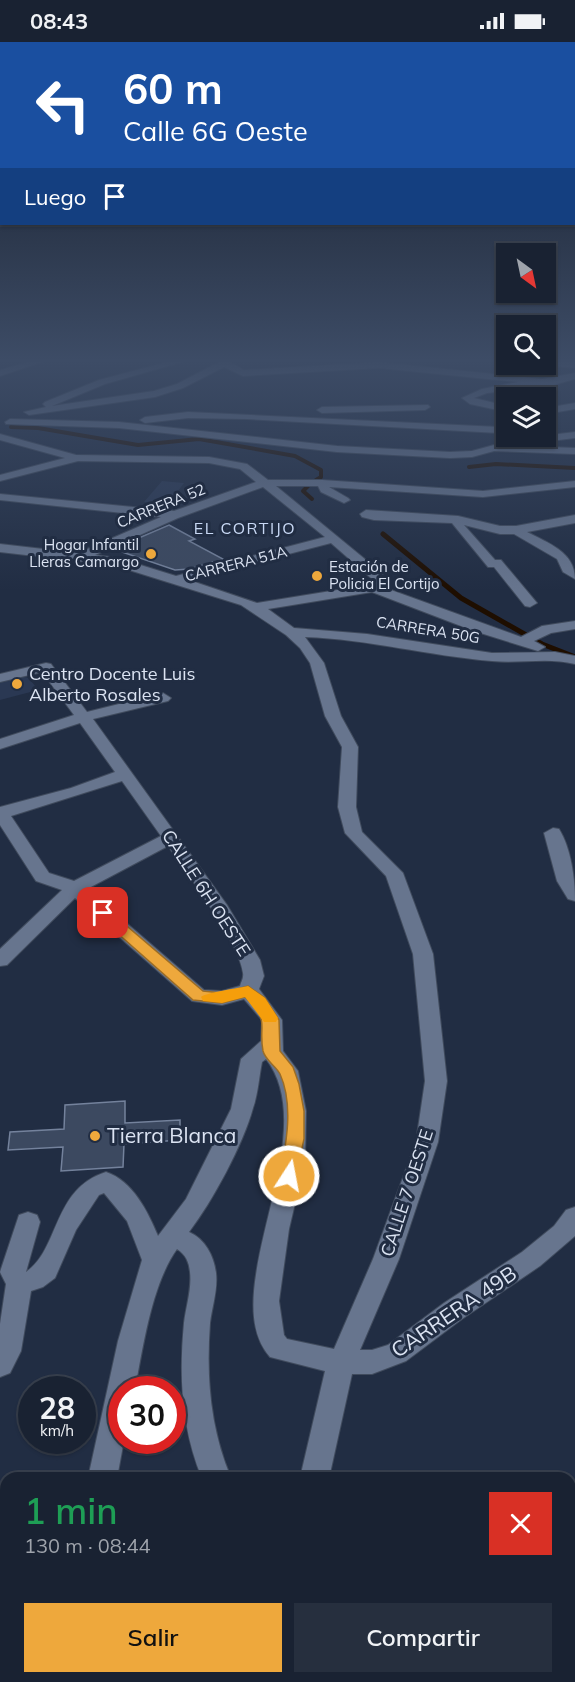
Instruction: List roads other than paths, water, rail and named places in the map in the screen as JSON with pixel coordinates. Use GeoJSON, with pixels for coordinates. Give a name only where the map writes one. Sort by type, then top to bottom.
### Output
{"type":"FeatureCollection","features":[{"type":"Feature","properties":{"kind":"street"},"geometry":{"type":"LineString","coordinates":[[5,439],[76,459]]}},
{"type":"Feature","properties":{"kind":"street"},"geometry":{"type":"LineString","coordinates":[[232,439],[310,448],[450,455],[472,454],[553,439]]}},
{"type":"Feature","properties":{"kind":"street"},"geometry":{"type":"LineString","coordinates":[[494,448],[575,451]]}},
{"type":"Feature","properties":{"kind":"street"},"geometry":{"type":"LineString","coordinates":[[0,478],[76,459],[224,461],[243,466],[378,578],[373,588]]}},
{"type":"Feature","properties":{"kind":"street","name":"CARRERA 52"},"geometry":{"type":"LineString","coordinates":[[82,556],[174,515],[264,483],[322,483],[483,494],[575,484]]}},
{"type":"Feature","properties":{"kind":"street"},"geometry":{"type":"LineString","coordinates":[[322,483],[325,490],[344,500]]}},
{"type":"Feature","properties":{"kind":"street"},"geometry":{"type":"LineString","coordinates":[[0,497],[174,515]]}},
{"type":"Feature","properties":{"kind":"street"},"geometry":{"type":"LineString","coordinates":[[366,514],[458,520],[500,530],[516,530],[575,519]]}},
{"type":"Feature","properties":{"kind":"street"},"geometry":{"type":"LineString","coordinates":[[458,520],[458,526],[531,603]]}},
{"type":"Feature","properties":{"kind":"street"},"geometry":{"type":"LineString","coordinates":[[516,530],[569,556],[568,569],[575,575]]}},
{"type":"Feature","properties":{"kind":"street","name":"CARRERA 51A"},"geometry":{"type":"LineString","coordinates":[[174,580],[333,539]]}},
{"type":"Feature","properties":{"kind":"street","name":"CALLE 7 OESTE"},"geometry":{"type":"LineString","coordinates":[[0,548],[114,561],[174,580],[255,607],[306,645],[317,663],[322,686],[350,747],[347,807],[354,833],[384,867],[394,873],[423,954],[436,1081],[427,1142],[386,1259],[341,1362],[315,1472]]}},
{"type":"Feature","properties":{"kind":"street"},"geometry":{"type":"LineString","coordinates":[[255,607],[373,588],[538,647]]}},
{"type":"Feature","properties":{"kind":"street"},"geometry":{"type":"LineString","coordinates":[[524,642],[530,636],[543,631],[575,625]]}},
{"type":"Feature","properties":{"kind":"street","name":"CARRERA 50G"},"geometry":{"type":"LineString","coordinates":[[291,632],[334,632],[503,658],[559,656],[575,660]]}},
{"type":"Feature","properties":{"kind":"street","name":"CALLE 6H OESTE"},"geometry":{"type":"LineString","coordinates":[[0,678],[46,667],[218,905],[250,960],[254,976],[248,991]]}},
{"type":"Feature","properties":{"kind":"street"},"geometry":{"type":"LineString","coordinates":[[0,744],[84,717],[163,698]]}},
{"type":"Feature","properties":{"kind":"street"},"geometry":{"type":"LineString","coordinates":[[103,1472],[131,1341],[155,1260],[195,1206],[242,1109],[252,1059],[270,1045],[272,1020],[259,1001],[248,991],[222,998],[199,996],[75,888],[42,877],[0,813],[77,792],[125,774]]}},
{"type":"Feature","properties":{"kind":"street"},"geometry":{"type":"LineString","coordinates":[[553,833],[568,868],[575,895]]}},
{"type":"Feature","properties":{"kind":"street"},"geometry":{"type":"LineString","coordinates":[[0,960],[75,888],[170,838]]}},
{"type":"Feature","properties":{"kind":"street","name":"CARRERA 49B"},"geometry":{"type":"LineString","coordinates":[[270,1045],[272,1052],[287,1071],[296,1111],[293,1161],[277,1229],[266,1301],[271,1340],[279,1349],[341,1362],[372,1362],[397,1353],[453,1311],[531,1259],[562,1233],[575,1217]]}},
{"type":"Feature","properties":{"kind":"street"},"geometry":{"type":"LineString","coordinates":[[19,1284],[34,1280],[46,1271],[66,1226],[91,1188],[106,1181],[130,1203],[144,1226],[155,1260]]}},
{"type":"Feature","properties":{"kind":"street"},"geometry":{"type":"LineString","coordinates":[[0,1365],[8,1351],[19,1284],[13,1272],[28,1222]]}},
{"type":"Feature","properties":{"kind":"street"},"geometry":{"type":"LineString","coordinates":[[172,1237],[187,1240],[195,1247],[203,1269],[197,1327],[198,1426],[208,1461],[214,1472]]}},
{"type":"Feature","properties":{"kind":"waterway"},"geometry":{"type":"LineString","coordinates":[[100,439],[138,445],[199,439],[295,456],[321,470],[321,477],[316,480]]}},
{"type":"Feature","properties":{"kind":"waterway"},"geometry":{"type":"LineString","coordinates":[[469,467],[496,464],[575,468]]}},
{"type":"Feature","properties":{"kind":"waterway"},"geometry":{"type":"LineString","coordinates":[[309,485],[303,491],[312,499]]}},
{"type":"Feature","properties":{"kind":"waterway"},"geometry":{"type":"LineString","coordinates":[[383,534],[461,598],[542,644],[575,657]]}},
{"type":"Feature","properties":{"kind":"place","name":"Hogar Infantil Lleras Camargo"},"geometry":{"type":"Point","coordinates":[151,554]}},
{"type":"Feature","properties":{"kind":"place","name":"Estación de Policia El Cortijo"},"geometry":{"type":"Point","coordinates":[317,576]}},
{"type":"Feature","properties":{"kind":"place","name":"Centro Docente Luis Alberto Rosales"},"geometry":{"type":"Point","coordinates":[17,684]}},
{"type":"Feature","properties":{"kind":"place","name":"Tierra Blanca"},"geometry":{"type":"Point","coordinates":[95,1136]}},
{"type":"Feature","properties":{"kind":"district","name":"EL CORTIJO"},"geometry":{"type":"Point","coordinates":[245,528]}}]}
